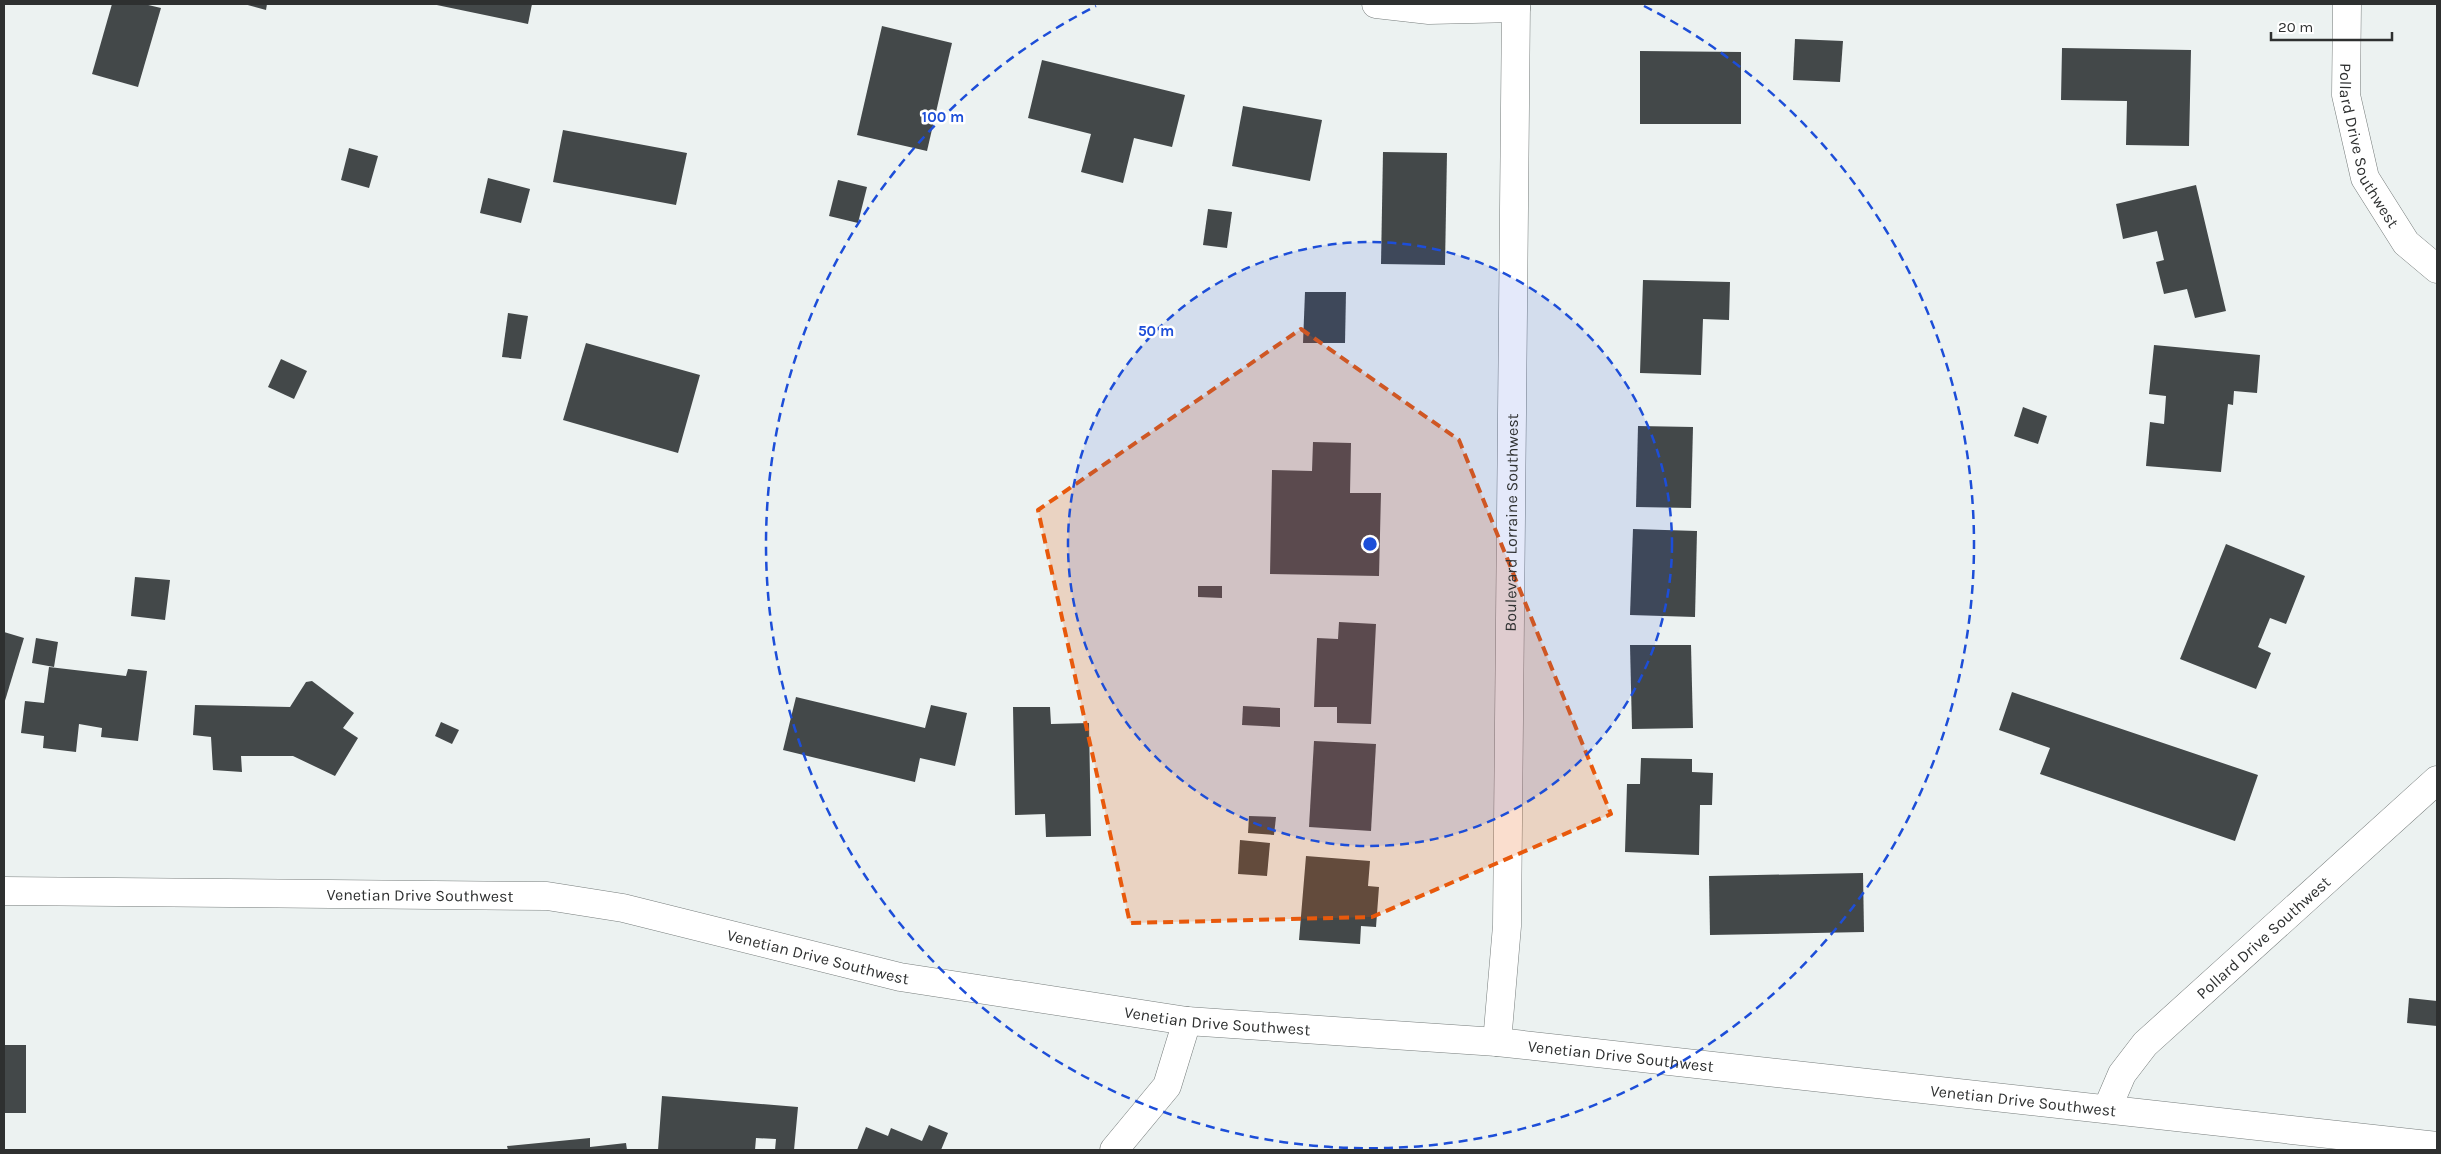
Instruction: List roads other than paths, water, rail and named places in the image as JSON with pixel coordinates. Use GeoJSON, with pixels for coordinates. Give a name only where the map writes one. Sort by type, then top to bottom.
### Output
{"type":"FeatureCollection","features":[{"type":"Feature","properties":{"kind":"street"},"geometry":{"type":"LineString","coordinates":[[1376,4],[1429,10],[1516,6]]}},
{"type":"Feature","properties":{"kind":"street","name":"Pollard Drive Southwest"},"geometry":{"type":"LineString","coordinates":[[2347,4],[2346,96],[2365,178],[2406,243],[2437,269]]}},
{"type":"Feature","properties":{"kind":"street","name":"Boulevard Lorraine Southwest"},"geometry":{"type":"LineString","coordinates":[[1497,1042],[1507,926],[1516,6]]}},
{"type":"Feature","properties":{"kind":"street","name":"Pollard Drive Southwest"},"geometry":{"type":"LineString","coordinates":[[2107,1108],[2122,1074],[2145,1044],[2437,780]]}},
{"type":"Feature","properties":{"kind":"street","name":"Venetian Drive Southwest"},"geometry":{"type":"LineString","coordinates":[[4,891],[547,896],[623,908],[900,977],[1187,1022],[1497,1042],[2437,1146]]}},
{"type":"Feature","properties":{"kind":"street"},"geometry":{"type":"LineString","coordinates":[[1114,1150],[1167,1086],[1187,1022]]}}]}
